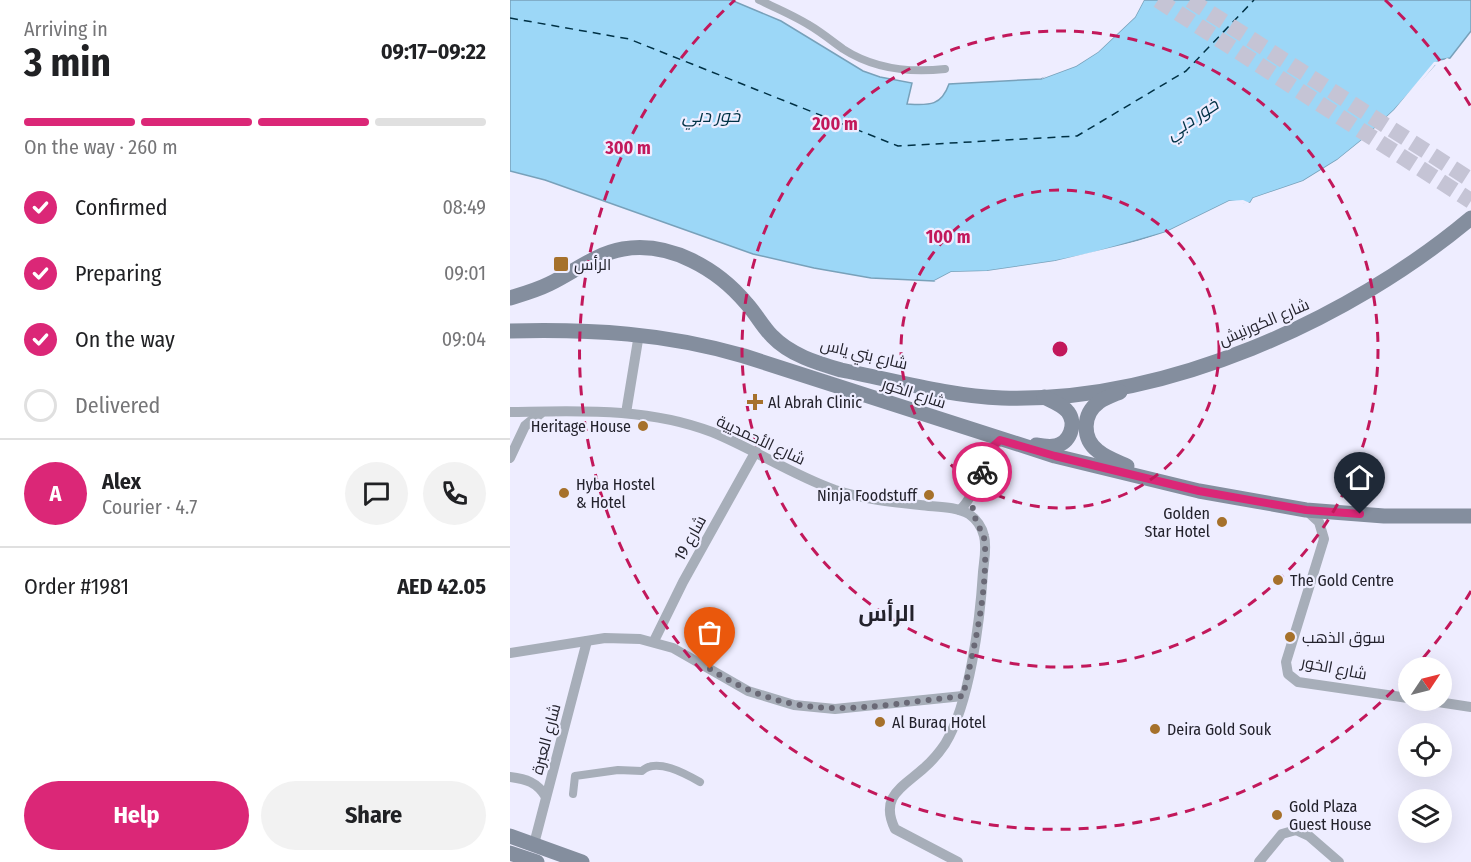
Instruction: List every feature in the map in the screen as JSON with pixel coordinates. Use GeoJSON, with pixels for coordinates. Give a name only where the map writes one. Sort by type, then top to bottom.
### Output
{"type":"FeatureCollection","features":[{"type":"Feature","properties":{"kind":"main road","name":"شارع الكورنيش"},"geometry":{"type":"LineString","coordinates":[[1044,397],[1151,380],[1234,355],[1312,322],[1391,278],[1471,218]]}},
{"type":"Feature","properties":{"kind":"main road","name":"شارع بني ياس"},"geometry":{"type":"LineString","coordinates":[[510,298],[549,284],[606,253],[645,248],[664,251],[701,265],[718,275],[746,302],[772,336],[787,348],[822,365],[978,396],[1044,397]]}},
{"type":"Feature","properties":{"kind":"main road","name":"شارع الخور"},"geometry":{"type":"LineString","coordinates":[[510,331],[584,330],[681,340],[723,350],[1055,456],[1225,496],[1306,510],[1384,516],[1471,516]]}},
{"type":"Feature","properties":{"kind":"main road"},"geometry":{"type":"LineString","coordinates":[[1151,380],[1098,403],[1087,418],[1086,428],[1087,438],[1099,453],[1161,481]]}},
{"type":"Feature","properties":{"kind":"main road"},"geometry":{"type":"LineString","coordinates":[[1006,441],[1055,446],[1067,439],[1072,426],[1068,412],[1044,397]]}},
{"type":"Feature","properties":{"kind":"main road"},"geometry":{"type":"LineString","coordinates":[[510,836],[582,862]]}},
{"type":"Feature","properties":{"kind":"main road"},"geometry":{"type":"LineString","coordinates":[[510,853],[537,862]]}},
{"type":"Feature","properties":{"kind":"street"},"geometry":{"type":"LineString","coordinates":[[759,0],[807,24],[863,60],[904,71],[924,72],[945,69]]}},
{"type":"Feature","properties":{"kind":"street"},"geometry":{"type":"LineString","coordinates":[[626,413],[639,334]]}},
{"type":"Feature","properties":{"kind":"street","name":"شارع الأحمديية"},"geometry":{"type":"LineString","coordinates":[[510,412],[596,411],[668,419],[709,431],[837,490],[877,500],[960,510]]}},
{"type":"Feature","properties":{"kind":"street"},"geometry":{"type":"LineString","coordinates":[[510,459],[525,426],[541,412]]}},
{"type":"Feature","properties":{"kind":"street"},"geometry":{"type":"LineString","coordinates":[[977,432],[982,440],[986,457]]}},
{"type":"Feature","properties":{"kind":"street"},"geometry":{"type":"LineString","coordinates":[[958,862],[895,830],[891,821],[891,802],[901,787],[941,750],[955,724],[974,648],[985,546],[981,527],[976,520],[960,510],[971,498],[986,457],[993,446],[1006,441]]}},
{"type":"Feature","properties":{"kind":"street","name":"شارع 19"},"geometry":{"type":"LineString","coordinates":[[654,641],[683,582],[756,451]]}},
{"type":"Feature","properties":{"kind":"street"},"geometry":{"type":"LineString","coordinates":[[971,498],[976,520]]}},
{"type":"Feature","properties":{"kind":"street","name":"شارع الخور"},"geometry":{"type":"LineString","coordinates":[[1306,510],[1319,522],[1324,539],[1286,662],[1288,674],[1298,682],[1398,697]]}},
{"type":"Feature","properties":{"kind":"street"},"geometry":{"type":"LineString","coordinates":[[510,653],[622,637],[654,641],[691,656],[728,681],[748,691],[794,705],[835,709],[963,696]]}},
{"type":"Feature","properties":{"kind":"street","name":"شارع العبرة"},"geometry":{"type":"LineString","coordinates":[[534,844],[587,641]]}},
{"type":"Feature","properties":{"kind":"street"},"geometry":{"type":"LineString","coordinates":[[1452,704],[1471,707]]}},
{"type":"Feature","properties":{"kind":"street"},"geometry":{"type":"LineString","coordinates":[[573,794],[575,776],[618,770],[642,771],[651,766],[674,767],[700,782]]}},
{"type":"Feature","properties":{"kind":"street"},"geometry":{"type":"LineString","coordinates":[[510,777],[528,780],[535,784],[546,797]]}},
{"type":"Feature","properties":{"kind":"street"},"geometry":{"type":"LineString","coordinates":[[1259,862],[1282,834],[1296,830],[1309,836],[1339,862]]}},
{"type":"Feature","properties":{"kind":"water","name":"خور دبي"},"geometry":{"type":"Polygon","coordinates":[[[510,0],[731,0],[781,21],[863,71],[912,83],[907,104],[927,104],[938,101],[946,92],[949,84],[1041,79],[1076,66],[1098,52],[1135,17],[1144,0],[1471,0],[1471,31],[1450,58],[1439,60],[1394,110],[1363,139],[1337,160],[1303,181],[1253,198],[1250,203],[1229,201],[1166,232],[1089,254],[987,271],[951,272],[934,281],[871,278],[753,254],[545,180],[510,171],[510,0]]]}},
{"type":"Feature","properties":{"kind":"pier"},"geometry":{"type":"Polygon","coordinates":[[[1140,0],[1144,0],[1135,17],[1098,52],[1076,66],[1041,79],[1096,49],[1133,15],[1140,0]]]}},
{"type":"Feature","properties":{"kind":"pier"},"geometry":{"type":"Polygon","coordinates":[[[1447,58],[1452,60],[1435,65],[1396,112],[1365,141],[1338,162],[1304,183],[1255,201],[1251,206],[1242,203],[1230,204],[1167,234],[1138,244],[1056,264],[987,274],[952,275],[934,281],[951,272],[987,271],[1055,261],[1138,241],[1166,232],[1229,201],[1243,200],[1250,203],[1253,198],[1303,181],[1337,160],[1363,139],[1394,110],[1434,62],[1447,58]]]}},
{"type":"Feature","properties":{"kind":"ferry route"},"geometry":{"type":"LineString","coordinates":[[510,18],[629,39],[898,146],[1077,136],[1186,71],[1254,0]]}},
{"type":"Feature","properties":{"kind":"tunnel"},"geometry":{"type":"LineString","coordinates":[[1158,0],[1471,201]]}},
{"type":"Feature","properties":{"kind":"tunnel"},"geometry":{"type":"LineString","coordinates":[[1190,0],[1471,180]]}},
{"type":"Feature","properties":{"kind":"way so far"},"geometry":{"type":"LineString","coordinates":[[710,669],[728,681],[772,700],[816,708],[851,708],[963,696],[974,648],[982,587],[984,536],[976,520],[971,498],[982,472]]}},
{"type":"Feature","properties":{"kind":"place","name":"الرأس"},"geometry":{"type":"Point","coordinates":[561,264]}},
{"type":"Feature","properties":{"kind":"place","name":"Al Abrah Clinic"},"geometry":{"type":"Point","coordinates":[755,402]}},
{"type":"Feature","properties":{"kind":"place","name":"Heritage House"},"geometry":{"type":"Point","coordinates":[643,426]}},
{"type":"Feature","properties":{"kind":"place","name":"Hyba Hostel & Hotel"},"geometry":{"type":"Point","coordinates":[564,493]}},
{"type":"Feature","properties":{"kind":"place","name":"Ninja Foodstuff"},"geometry":{"type":"Point","coordinates":[929,495]}},
{"type":"Feature","properties":{"kind":"place","name":"Golden Star Hotel"},"geometry":{"type":"Point","coordinates":[1222,522]}},
{"type":"Feature","properties":{"kind":"place","name":"The Gold Centre"},"geometry":{"type":"Point","coordinates":[1278,580]}},
{"type":"Feature","properties":{"kind":"place","name":"سوق الذهب"},"geometry":{"type":"Point","coordinates":[1290,637]}},
{"type":"Feature","properties":{"kind":"place","name":"Al Buraq Hotel"},"geometry":{"type":"Point","coordinates":[880,722]}},
{"type":"Feature","properties":{"kind":"place","name":"Deira Gold Souk"},"geometry":{"type":"Point","coordinates":[1155,729]}},
{"type":"Feature","properties":{"kind":"place","name":"Gold Plaza Guest House"},"geometry":{"type":"Point","coordinates":[1277,815]}},
{"type":"Feature","properties":{"kind":"district","name":"الرأس"},"geometry":{"type":"Point","coordinates":[887,613]}},
{"type":"Feature","properties":{"kind":"route"},"geometry":{"type":"LineString","coordinates":[[982,472],[989,450],[1000,440],[1055,456],[1199,491],[1306,510],[1360,514]]}}]}
